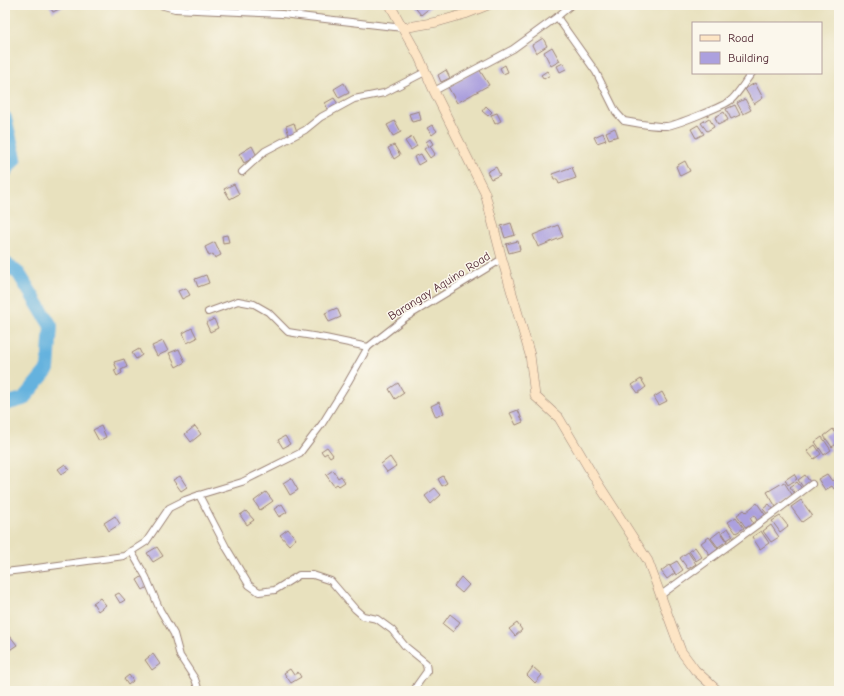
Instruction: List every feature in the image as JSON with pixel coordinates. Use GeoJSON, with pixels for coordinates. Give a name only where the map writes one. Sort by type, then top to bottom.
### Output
{"type":"FeatureCollection","features":[{"type":"Feature","properties":{"kind":"street"},"geometry":{"type":"LineString","coordinates":[[160,5],[175,9],[282,14],[403,28],[437,22],[465,14],[488,5]]}},
{"type":"Feature","properties":{"kind":"street"},"geometry":{"type":"LineString","coordinates":[[390,5],[419,57],[434,91],[485,193],[502,259],[530,355],[535,396],[559,418],[597,482],[648,561],[681,651],[695,670],[718,691]]}},
{"type":"Feature","properties":{"kind":"street"},"geometry":{"type":"LineString","coordinates":[[434,91],[513,48],[557,17],[571,5]]}},
{"type":"Feature","properties":{"kind":"street"},"geometry":{"type":"LineString","coordinates":[[557,17],[596,72],[616,112],[624,121],[639,124],[667,126],[679,122],[724,105],[731,100],[751,74]]}},
{"type":"Feature","properties":{"kind":"street"},"geometry":{"type":"LineString","coordinates":[[242,172],[265,151],[305,130],[321,117],[354,99],[384,94],[425,72]]}},
{"type":"Feature","properties":{"kind":"street","name":"Barangay Aquino Road"},"geometry":{"type":"LineString","coordinates":[[5,572],[124,556],[146,542],[169,508],[199,495],[242,482],[300,453],[322,424],[368,347],[405,318],[502,259]]}},
{"type":"Feature","properties":{"kind":"street"},"geometry":{"type":"LineString","coordinates":[[208,312],[238,301],[254,304],[268,312],[288,332],[368,347]]}},
{"type":"Feature","properties":{"kind":"street"},"geometry":{"type":"LineString","coordinates":[[660,595],[812,484]]}},
{"type":"Feature","properties":{"kind":"street"},"geometry":{"type":"LineString","coordinates":[[199,495],[226,547],[249,585],[259,592],[275,590],[299,575],[313,575],[331,581],[363,616],[377,619],[392,630],[405,646],[426,663],[427,671],[414,691]]}},
{"type":"Feature","properties":{"kind":"street"},"geometry":{"type":"LineString","coordinates":[[131,551],[146,576],[160,610],[174,634],[180,656],[194,679],[199,691]]}},
{"type":"Feature","properties":{"kind":"building"},"geometry":{"type":"Polygon","coordinates":[[[49,5],[62,5],[63,7],[53,12],[49,5]]]}},
{"type":"Feature","properties":{"kind":"building"},"geometry":{"type":"Polygon","coordinates":[[[413,5],[431,5],[432,6],[421,15],[413,5]]]}},
{"type":"Feature","properties":{"kind":"building"},"geometry":{"type":"Polygon","coordinates":[[[543,38],[547,46],[536,53],[532,45],[543,38]]]}},
{"type":"Feature","properties":{"kind":"building"},"geometry":{"type":"Polygon","coordinates":[[[552,47],[560,61],[551,66],[544,52],[552,47]]]}},
{"type":"Feature","properties":{"kind":"building"},"geometry":{"type":"Polygon","coordinates":[[[563,63],[566,69],[560,72],[557,66],[563,63]]]}},
{"type":"Feature","properties":{"kind":"building"},"geometry":{"type":"Polygon","coordinates":[[[505,65],[508,72],[503,74],[500,68],[505,65]]]}},
{"type":"Feature","properties":{"kind":"building"},"geometry":{"type":"Polygon","coordinates":[[[479,69],[489,85],[457,103],[448,87],[479,69]]]}},
{"type":"Feature","properties":{"kind":"building"},"geometry":{"type":"Polygon","coordinates":[[[446,70],[450,78],[441,82],[438,75],[446,70]]]}},
{"type":"Feature","properties":{"kind":"building"},"geometry":{"type":"Polygon","coordinates":[[[547,71],[550,75],[544,79],[541,75],[547,71]]]}},
{"type":"Feature","properties":{"kind":"building"},"geometry":{"type":"Polygon","coordinates":[[[344,83],[349,93],[339,98],[334,89],[344,83]]]}},
{"type":"Feature","properties":{"kind":"building"},"geometry":{"type":"Polygon","coordinates":[[[755,83],[763,98],[754,104],[745,89],[755,83]]]}},
{"type":"Feature","properties":{"kind":"building"},"geometry":{"type":"Polygon","coordinates":[[[334,98],[338,104],[328,110],[325,103],[334,98]]]}},
{"type":"Feature","properties":{"kind":"building"},"geometry":{"type":"Polygon","coordinates":[[[745,99],[751,110],[743,114],[737,103],[745,99]]]}},
{"type":"Feature","properties":{"kind":"building"},"geometry":{"type":"Polygon","coordinates":[[[735,105],[740,115],[731,119],[726,109],[735,105]]]}},
{"type":"Feature","properties":{"kind":"building"},"geometry":{"type":"Polygon","coordinates":[[[486,106],[492,112],[488,116],[482,111],[486,106]]]}},
{"type":"Feature","properties":{"kind":"building"},"geometry":{"type":"Polygon","coordinates":[[[419,111],[421,120],[412,122],[409,114],[419,111]]]}},
{"type":"Feature","properties":{"kind":"building"},"geometry":{"type":"Polygon","coordinates":[[[724,112],[728,120],[718,125],[715,117],[724,112]]]}},
{"type":"Feature","properties":{"kind":"building"},"geometry":{"type":"Polygon","coordinates":[[[497,113],[501,121],[495,124],[491,115],[497,113]]]}},
{"type":"Feature","properties":{"kind":"building"},"geometry":{"type":"Polygon","coordinates":[[[709,118],[714,127],[707,131],[701,123],[709,118]]]}},
{"type":"Feature","properties":{"kind":"building"},"geometry":{"type":"Polygon","coordinates":[[[395,121],[401,132],[393,136],[387,125],[395,121]]]}},
{"type":"Feature","properties":{"kind":"building"},"geometry":{"type":"Polygon","coordinates":[[[294,123],[297,132],[289,135],[286,126],[294,123]]]}},
{"type":"Feature","properties":{"kind":"building"},"geometry":{"type":"Polygon","coordinates":[[[432,125],[437,131],[432,135],[427,128],[432,125]]]}},
{"type":"Feature","properties":{"kind":"building"},"geometry":{"type":"Polygon","coordinates":[[[698,125],[704,134],[696,138],[691,129],[698,125]]]}},
{"type":"Feature","properties":{"kind":"building"},"geometry":{"type":"Polygon","coordinates":[[[615,128],[618,136],[609,139],[606,132],[615,128]]]}},
{"type":"Feature","properties":{"kind":"building"},"geometry":{"type":"Polygon","coordinates":[[[603,133],[606,140],[597,143],[594,137],[603,133]]]}},
{"type":"Feature","properties":{"kind":"building"},"geometry":{"type":"Polygon","coordinates":[[[412,137],[417,146],[411,150],[405,141],[412,137]]]}},
{"type":"Feature","properties":{"kind":"building"},"geometry":{"type":"Polygon","coordinates":[[[430,139],[433,144],[430,146],[435,154],[430,158],[424,149],[429,146],[426,142],[430,139]]]}},
{"type":"Feature","properties":{"kind":"building"},"geometry":{"type":"Polygon","coordinates":[[[394,145],[400,155],[394,159],[388,148],[394,145]]]}},
{"type":"Feature","properties":{"kind":"building"},"geometry":{"type":"Polygon","coordinates":[[[252,146],[257,156],[244,163],[239,154],[252,146]]]}},
{"type":"Feature","properties":{"kind":"building"},"geometry":{"type":"Polygon","coordinates":[[[421,154],[425,161],[418,165],[414,157],[421,154]]]}},
{"type":"Feature","properties":{"kind":"building"},"geometry":{"type":"Polygon","coordinates":[[[685,161],[690,171],[680,176],[676,166],[685,161]]]}},
{"type":"Feature","properties":{"kind":"building"},"geometry":{"type":"Polygon","coordinates":[[[496,167],[500,175],[491,179],[487,172],[496,167]]]}},
{"type":"Feature","properties":{"kind":"building"},"geometry":{"type":"Polygon","coordinates":[[[572,167],[576,178],[559,184],[557,179],[554,179],[552,174],[572,167]]]}},
{"type":"Feature","properties":{"kind":"building"},"geometry":{"type":"Polygon","coordinates":[[[234,184],[239,194],[230,199],[224,189],[234,184]]]}},
{"type":"Feature","properties":{"kind":"building"},"geometry":{"type":"Polygon","coordinates":[[[511,223],[515,235],[505,238],[501,226],[511,223]]]}},
{"type":"Feature","properties":{"kind":"building"},"geometry":{"type":"Polygon","coordinates":[[[558,225],[563,237],[538,247],[533,235],[558,225]]]}},
{"type":"Feature","properties":{"kind":"building"},"geometry":{"type":"Polygon","coordinates":[[[227,235],[229,242],[223,243],[222,236],[227,235]]]}},
{"type":"Feature","properties":{"kind":"building"},"geometry":{"type":"Polygon","coordinates":[[[518,241],[520,250],[509,253],[506,244],[518,241]]]}},
{"type":"Feature","properties":{"kind":"building"},"geometry":{"type":"Polygon","coordinates":[[[215,242],[221,255],[215,258],[213,254],[209,256],[205,247],[215,242]]]}},
{"type":"Feature","properties":{"kind":"building"},"geometry":{"type":"Polygon","coordinates":[[[206,275],[209,283],[198,287],[195,279],[206,275]]]}},
{"type":"Feature","properties":{"kind":"building"},"geometry":{"type":"Polygon","coordinates":[[[186,288],[190,295],[182,299],[178,291],[186,288]]]}},
{"type":"Feature","properties":{"kind":"building"},"geometry":{"type":"Polygon","coordinates":[[[337,308],[341,317],[329,322],[325,313],[337,308]]]}},
{"type":"Feature","properties":{"kind":"building"},"geometry":{"type":"Polygon","coordinates":[[[214,319],[218,328],[210,332],[206,323],[214,319]]]}},
{"type":"Feature","properties":{"kind":"building"},"geometry":{"type":"Polygon","coordinates":[[[192,328],[197,338],[187,343],[183,333],[192,328]]]}},
{"type":"Feature","properties":{"kind":"building"},"geometry":{"type":"Polygon","coordinates":[[[163,341],[168,351],[157,356],[152,346],[163,341]]]}},
{"type":"Feature","properties":{"kind":"building"},"geometry":{"type":"Polygon","coordinates":[[[139,349],[142,355],[136,359],[132,353],[139,349]]]}},
{"type":"Feature","properties":{"kind":"building"},"geometry":{"type":"Polygon","coordinates":[[[179,349],[185,362],[176,367],[169,353],[179,349]]]}},
{"type":"Feature","properties":{"kind":"building"},"geometry":{"type":"Polygon","coordinates":[[[124,359],[127,367],[121,370],[122,373],[117,376],[114,370],[117,369],[114,362],[124,359]]]}},
{"type":"Feature","properties":{"kind":"building"},"geometry":{"type":"Polygon","coordinates":[[[641,379],[646,387],[638,393],[632,385],[641,379]]]}},
{"type":"Feature","properties":{"kind":"building"},"geometry":{"type":"Polygon","coordinates":[[[398,383],[404,393],[395,399],[389,389],[398,383]]]}},
{"type":"Feature","properties":{"kind":"building"},"geometry":{"type":"Polygon","coordinates":[[[662,392],[667,401],[659,405],[654,397],[662,392]]]}},
{"type":"Feature","properties":{"kind":"building"},"geometry":{"type":"Polygon","coordinates":[[[439,402],[444,413],[436,417],[431,406],[439,402]]]}},
{"type":"Feature","properties":{"kind":"building"},"geometry":{"type":"Polygon","coordinates":[[[518,410],[523,422],[516,425],[510,413],[518,410]]]}},
{"type":"Feature","properties":{"kind":"building"},"geometry":{"type":"Polygon","coordinates":[[[101,426],[106,437],[99,441],[93,430],[101,426]]]}},
{"type":"Feature","properties":{"kind":"building"},"geometry":{"type":"Polygon","coordinates":[[[195,426],[201,434],[191,442],[185,434],[195,426]]]}},
{"type":"Feature","properties":{"kind":"building"},"geometry":{"type":"Polygon","coordinates":[[[833,429],[839,438],[839,442],[832,447],[824,436],[833,429]]]}},
{"type":"Feature","properties":{"kind":"building"},"geometry":{"type":"Polygon","coordinates":[[[285,436],[290,444],[283,448],[278,440],[285,436]]]}},
{"type":"Feature","properties":{"kind":"building"},"geometry":{"type":"Polygon","coordinates":[[[822,437],[831,450],[824,455],[815,442],[822,437]]]}},
{"type":"Feature","properties":{"kind":"building"},"geometry":{"type":"Polygon","coordinates":[[[815,445],[821,454],[814,459],[807,451],[815,445]]]}},
{"type":"Feature","properties":{"kind":"building"},"geometry":{"type":"Polygon","coordinates":[[[327,447],[333,455],[330,457],[327,453],[324,455],[321,451],[327,447]]]}},
{"type":"Feature","properties":{"kind":"building"},"geometry":{"type":"Polygon","coordinates":[[[390,457],[396,466],[387,472],[381,464],[390,457]]]}},
{"type":"Feature","properties":{"kind":"building"},"geometry":{"type":"Polygon","coordinates":[[[65,464],[69,469],[62,474],[58,469],[65,464]]]}},
{"type":"Feature","properties":{"kind":"building"},"geometry":{"type":"Polygon","coordinates":[[[333,470],[338,478],[341,476],[345,482],[339,486],[337,484],[334,486],[326,475],[333,470]]]}},
{"type":"Feature","properties":{"kind":"building"},"geometry":{"type":"Polygon","coordinates":[[[794,474],[797,479],[788,485],[785,480],[794,474]]]}},
{"type":"Feature","properties":{"kind":"building"},"geometry":{"type":"Polygon","coordinates":[[[827,474],[832,481],[835,478],[836,481],[839,479],[839,486],[834,489],[832,486],[825,490],[818,479],[827,474]]]}},
{"type":"Feature","properties":{"kind":"building"},"geometry":{"type":"Polygon","coordinates":[[[805,475],[810,482],[803,487],[798,480],[805,475]]]}},
{"type":"Feature","properties":{"kind":"building"},"geometry":{"type":"Polygon","coordinates":[[[180,476],[187,487],[181,491],[173,480],[180,476]]]}},
{"type":"Feature","properties":{"kind":"building"},"geometry":{"type":"Polygon","coordinates":[[[443,476],[447,483],[442,486],[438,479],[443,476]]]}},
{"type":"Feature","properties":{"kind":"building"},"geometry":{"type":"Polygon","coordinates":[[[291,478],[298,490],[290,495],[283,483],[291,478]]]}},
{"type":"Feature","properties":{"kind":"building"},"geometry":{"type":"Polygon","coordinates":[[[784,482],[793,496],[776,507],[767,492],[784,482]]]}},
{"type":"Feature","properties":{"kind":"building"},"geometry":{"type":"Polygon","coordinates":[[[797,482],[803,490],[796,495],[790,487],[797,482]]]}},
{"type":"Feature","properties":{"kind":"building"},"geometry":{"type":"Polygon","coordinates":[[[435,488],[441,495],[431,504],[425,496],[435,488]]]}},
{"type":"Feature","properties":{"kind":"building"},"geometry":{"type":"Polygon","coordinates":[[[266,492],[273,501],[260,510],[254,501],[266,492]]]}},
{"type":"Feature","properties":{"kind":"building"},"geometry":{"type":"Polygon","coordinates":[[[801,500],[812,515],[802,522],[791,507],[801,500]]]}},
{"type":"Feature","properties":{"kind":"building"},"geometry":{"type":"Polygon","coordinates":[[[757,503],[766,516],[758,522],[754,515],[750,518],[753,523],[746,528],[737,515],[744,510],[746,512],[757,503]]]}},
{"type":"Feature","properties":{"kind":"building"},"geometry":{"type":"Polygon","coordinates":[[[282,504],[287,512],[279,517],[274,509],[282,504]]]}},
{"type":"Feature","properties":{"kind":"building"},"geometry":{"type":"Polygon","coordinates":[[[769,504],[775,511],[769,516],[763,509],[769,504]]]}},
{"type":"Feature","properties":{"kind":"building"},"geometry":{"type":"Polygon","coordinates":[[[246,511],[254,520],[247,525],[240,515],[246,511]]]}},
{"type":"Feature","properties":{"kind":"building"},"geometry":{"type":"Polygon","coordinates":[[[115,516],[120,524],[109,531],[104,523],[115,516]]]}},
{"type":"Feature","properties":{"kind":"building"},"geometry":{"type":"Polygon","coordinates":[[[780,516],[788,526],[780,532],[772,521],[780,516]]]}},
{"type":"Feature","properties":{"kind":"building"},"geometry":{"type":"Polygon","coordinates":[[[736,517],[744,528],[736,533],[728,522],[736,517]]]}},
{"type":"Feature","properties":{"kind":"building"},"geometry":{"type":"Polygon","coordinates":[[[771,525],[779,537],[771,542],[763,531],[771,525]]]}},
{"type":"Feature","properties":{"kind":"building"},"geometry":{"type":"Polygon","coordinates":[[[728,528],[733,536],[727,540],[722,532],[728,528]]]}},
{"type":"Feature","properties":{"kind":"building"},"geometry":{"type":"Polygon","coordinates":[[[288,529],[296,539],[289,545],[280,535],[288,529]]]}},
{"type":"Feature","properties":{"kind":"building"},"geometry":{"type":"Polygon","coordinates":[[[720,531],[727,541],[718,547],[711,538],[720,531]]]}},
{"type":"Feature","properties":{"kind":"building"},"geometry":{"type":"Polygon","coordinates":[[[761,531],[769,543],[760,549],[752,537],[761,531]]]}},
{"type":"Feature","properties":{"kind":"building"},"geometry":{"type":"Polygon","coordinates":[[[709,537],[718,549],[710,555],[701,543],[709,537]]]}},
{"type":"Feature","properties":{"kind":"building"},"geometry":{"type":"Polygon","coordinates":[[[157,547],[163,556],[153,562],[147,553],[157,547]]]}},
{"type":"Feature","properties":{"kind":"building"},"geometry":{"type":"Polygon","coordinates":[[[695,547],[702,557],[696,561],[689,551],[695,547]]]}},
{"type":"Feature","properties":{"kind":"building"},"geometry":{"type":"Polygon","coordinates":[[[688,552],[696,564],[688,569],[680,558],[688,552]]]}},
{"type":"Feature","properties":{"kind":"building"},"geometry":{"type":"Polygon","coordinates":[[[677,561],[683,570],[676,575],[670,565],[677,561]]]}},
{"type":"Feature","properties":{"kind":"building"},"geometry":{"type":"Polygon","coordinates":[[[669,565],[675,573],[667,579],[661,571],[669,565]]]}},
{"type":"Feature","properties":{"kind":"building"},"geometry":{"type":"Polygon","coordinates":[[[143,576],[149,586],[143,590],[137,580],[143,576]]]}},
{"type":"Feature","properties":{"kind":"building"},"geometry":{"type":"Polygon","coordinates":[[[461,577],[469,585],[462,593],[454,586],[461,577]]]}},
{"type":"Feature","properties":{"kind":"building"},"geometry":{"type":"Polygon","coordinates":[[[119,593],[125,600],[120,603],[115,595],[119,593]]]}},
{"type":"Feature","properties":{"kind":"building"},"geometry":{"type":"Polygon","coordinates":[[[100,598],[106,605],[98,611],[93,603],[100,598]]]}},
{"type":"Feature","properties":{"kind":"building"},"geometry":{"type":"Polygon","coordinates":[[[450,614],[460,622],[453,632],[443,624],[450,614]]]}},
{"type":"Feature","properties":{"kind":"building"},"geometry":{"type":"Polygon","coordinates":[[[517,623],[522,630],[515,636],[509,629],[517,623]]]}},
{"type":"Feature","properties":{"kind":"building"},"geometry":{"type":"Polygon","coordinates":[[[10,636],[17,645],[8,651],[5,647],[5,639],[10,636]]]}},
{"type":"Feature","properties":{"kind":"building"},"geometry":{"type":"Polygon","coordinates":[[[153,654],[160,664],[152,670],[145,660],[153,654]]]}},
{"type":"Feature","properties":{"kind":"building"},"geometry":{"type":"Polygon","coordinates":[[[533,667],[542,675],[535,683],[527,675],[533,667]]]}},
{"type":"Feature","properties":{"kind":"building"},"geometry":{"type":"Polygon","coordinates":[[[290,669],[294,675],[298,672],[301,677],[291,683],[284,673],[290,669]]]}},
{"type":"Feature","properties":{"kind":"building"},"geometry":{"type":"Polygon","coordinates":[[[129,675],[133,681],[128,685],[124,679],[129,675]]]}},
{"type":"Feature","properties":{"kind":"waterway"},"geometry":{"type":"LineString","coordinates":[[5,118],[15,158],[5,172]]}},
{"type":"Feature","properties":{"kind":"waterway"},"geometry":{"type":"LineString","coordinates":[[5,263],[19,274],[51,326],[48,369],[23,399],[5,404]]}}]}
